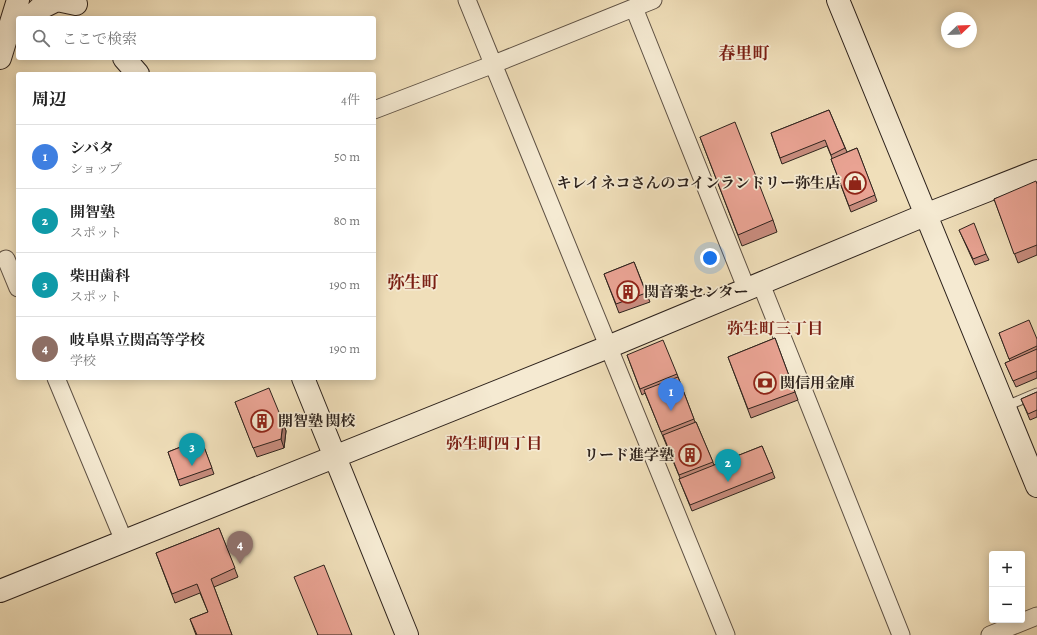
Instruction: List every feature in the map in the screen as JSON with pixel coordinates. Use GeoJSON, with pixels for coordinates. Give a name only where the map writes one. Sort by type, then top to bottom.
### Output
{"type":"FeatureCollection","features":[{"type":"Feature","properties":{"kind":"street"},"geometry":{"type":"LineString","coordinates":[[17,16],[21,5],[39,9],[57,0],[78,6]]}},
{"type":"Feature","properties":{"kind":"street"},"geometry":{"type":"LineString","coordinates":[[467,0],[726,635]]}},
{"type":"Feature","properties":{"kind":"street"},"geometry":{"type":"LineString","coordinates":[[376,109],[494,64],[653,0]]}},
{"type":"Feature","properties":{"kind":"street"},"geometry":{"type":"LineString","coordinates":[[838,0],[1037,486]]}},
{"type":"Feature","properties":{"kind":"street"},"geometry":{"type":"LineString","coordinates":[[634,8],[901,635]]}},
{"type":"Feature","properties":{"kind":"street"},"geometry":{"type":"LineString","coordinates":[[0,58],[16,18]]}},
{"type":"Feature","properties":{"kind":"street"},"geometry":{"type":"LineString","coordinates":[[0,58],[16,35]]}},
{"type":"Feature","properties":{"kind":"street"},"geometry":{"type":"LineString","coordinates":[[126,60],[136,72]]}},
{"type":"Feature","properties":{"kind":"street"},"geometry":{"type":"LineString","coordinates":[[0,591],[608,347],[925,215],[1037,172]]}},
{"type":"Feature","properties":{"kind":"street"},"geometry":{"type":"LineString","coordinates":[[8,257],[16,282]]}},
{"type":"Feature","properties":{"kind":"street"},"geometry":{"type":"LineString","coordinates":[[57,380],[124,541]]}},
{"type":"Feature","properties":{"kind":"street"},"geometry":{"type":"LineString","coordinates":[[304,380],[407,635]]}},
{"type":"Feature","properties":{"kind":"street"},"geometry":{"type":"LineString","coordinates":[[990,635],[1037,616]]}},
{"type":"Feature","properties":{"kind":"lane"},"geometry":{"type":"LineString","coordinates":[[1004,407],[1037,393]]}},
{"type":"Feature","properties":{"kind":"building"},"geometry":{"type":"Polygon","coordinates":[[[829,110],[845,148],[831,155],[825,140],[780,158],[771,133],[829,110]]]}},
{"type":"Feature","properties":{"kind":"building"},"geometry":{"type":"Polygon","coordinates":[[[735,122],[773,220],[738,235],[700,137],[735,122]]]}},
{"type":"Feature","properties":{"kind":"building","name":"キレイネコさんのコインランドリー弥生店"},"geometry":{"type":"Polygon","coordinates":[[[857,148],[875,195],[849,206],[831,159],[857,148]]]}},
{"type":"Feature","properties":{"kind":"building"},"geometry":{"type":"Polygon","coordinates":[[[1036,181],[1037,245],[1014,254],[994,199],[1036,181]]]}},
{"type":"Feature","properties":{"kind":"building"},"geometry":{"type":"Polygon","coordinates":[[[974,223],[986,254],[973,259],[959,230],[974,223]]]}},
{"type":"Feature","properties":{"kind":"building","name":"関音楽センター"},"geometry":{"type":"Polygon","coordinates":[[[634,262],[646,293],[616,304],[604,274],[634,262]]]}},
{"type":"Feature","properties":{"kind":"building"},"geometry":{"type":"Polygon","coordinates":[[[1029,320],[1037,339],[1037,346],[1009,359],[999,333],[1029,320]]]}},
{"type":"Feature","properties":{"kind":"building","name":"関信用金庫"},"geometry":{"type":"Polygon","coordinates":[[[775,338],[795,392],[748,409],[728,357],[775,338]]]}},
{"type":"Feature","properties":{"kind":"building"},"geometry":{"type":"Polygon","coordinates":[[[663,340],[677,374],[640,389],[627,355],[663,340]]]}},
{"type":"Feature","properties":{"kind":"building"},"geometry":{"type":"Polygon","coordinates":[[[1037,349],[1037,371],[1013,381],[1005,363],[1037,349]]]}},
{"type":"Feature","properties":{"kind":"building"},"geometry":{"type":"Polygon","coordinates":[[[678,377],[694,419],[661,432],[644,390],[678,377]]]}},
{"type":"Feature","properties":{"kind":"building","name":"開智塾 関校"},"geometry":{"type":"Polygon","coordinates":[[[269,388],[283,422],[281,439],[253,448],[235,402],[269,388]]]}},
{"type":"Feature","properties":{"kind":"building"},"geometry":{"type":"Polygon","coordinates":[[[1037,392],[1037,410],[1028,414],[1021,399],[1037,392]]]}},
{"type":"Feature","properties":{"kind":"building","name":"リード進学塾"},"geometry":{"type":"Polygon","coordinates":[[[696,422],[713,462],[679,475],[663,435],[696,422]]]}},
{"type":"Feature","properties":{"kind":"building"},"geometry":{"type":"Polygon","coordinates":[[[201,439],[212,468],[178,480],[168,452],[201,439]]]}},
{"type":"Feature","properties":{"kind":"building"},"geometry":{"type":"Polygon","coordinates":[[[762,446],[773,472],[690,505],[679,479],[762,446]]]}},
{"type":"Feature","properties":{"kind":"building"},"geometry":{"type":"Polygon","coordinates":[[[219,528],[235,568],[211,579],[232,635],[197,635],[190,619],[208,612],[197,584],[172,594],[156,553],[219,528]]]}},
{"type":"Feature","properties":{"kind":"building"},"geometry":{"type":"Polygon","coordinates":[[[324,565],[352,635],[318,635],[294,577],[324,565]]]}},
{"type":"Feature","properties":{"kind":"place","name":"キレイネコさんのコインランドリー弥生店"},"geometry":{"type":"Point","coordinates":[855,183]}},
{"type":"Feature","properties":{"kind":"place","name":"関音楽センター"},"geometry":{"type":"Point","coordinates":[628,292]}},
{"type":"Feature","properties":{"kind":"place","name":"関信用金庫"},"geometry":{"type":"Point","coordinates":[765,383]}},
{"type":"Feature","properties":{"kind":"place","name":"シバタ"},"geometry":{"type":"Point","coordinates":[671,411]}},
{"type":"Feature","properties":{"kind":"place","name":"開智塾 関校"},"geometry":{"type":"Point","coordinates":[262,421]}},
{"type":"Feature","properties":{"kind":"place","name":"リード進学塾"},"geometry":{"type":"Point","coordinates":[690,455]}},
{"type":"Feature","properties":{"kind":"place","name":"柴田歯科"},"geometry":{"type":"Point","coordinates":[192,466]}},
{"type":"Feature","properties":{"kind":"place","name":"開智塾"},"geometry":{"type":"Point","coordinates":[728,482]}},
{"type":"Feature","properties":{"kind":"place","name":"岐阜県立関高等学校"},"geometry":{"type":"Point","coordinates":[240,564]}},
{"type":"Feature","properties":{"kind":"district","name":"春里町"},"geometry":{"type":"Point","coordinates":[744,53]}},
{"type":"Feature","properties":{"kind":"district","name":"弥生町"},"geometry":{"type":"Point","coordinates":[413,282]}},
{"type":"Feature","properties":{"kind":"district","name":"弥生町三丁目"},"geometry":{"type":"Point","coordinates":[775,329]}},
{"type":"Feature","properties":{"kind":"district","name":"弥生町四丁目"},"geometry":{"type":"Point","coordinates":[494,444]}}]}
